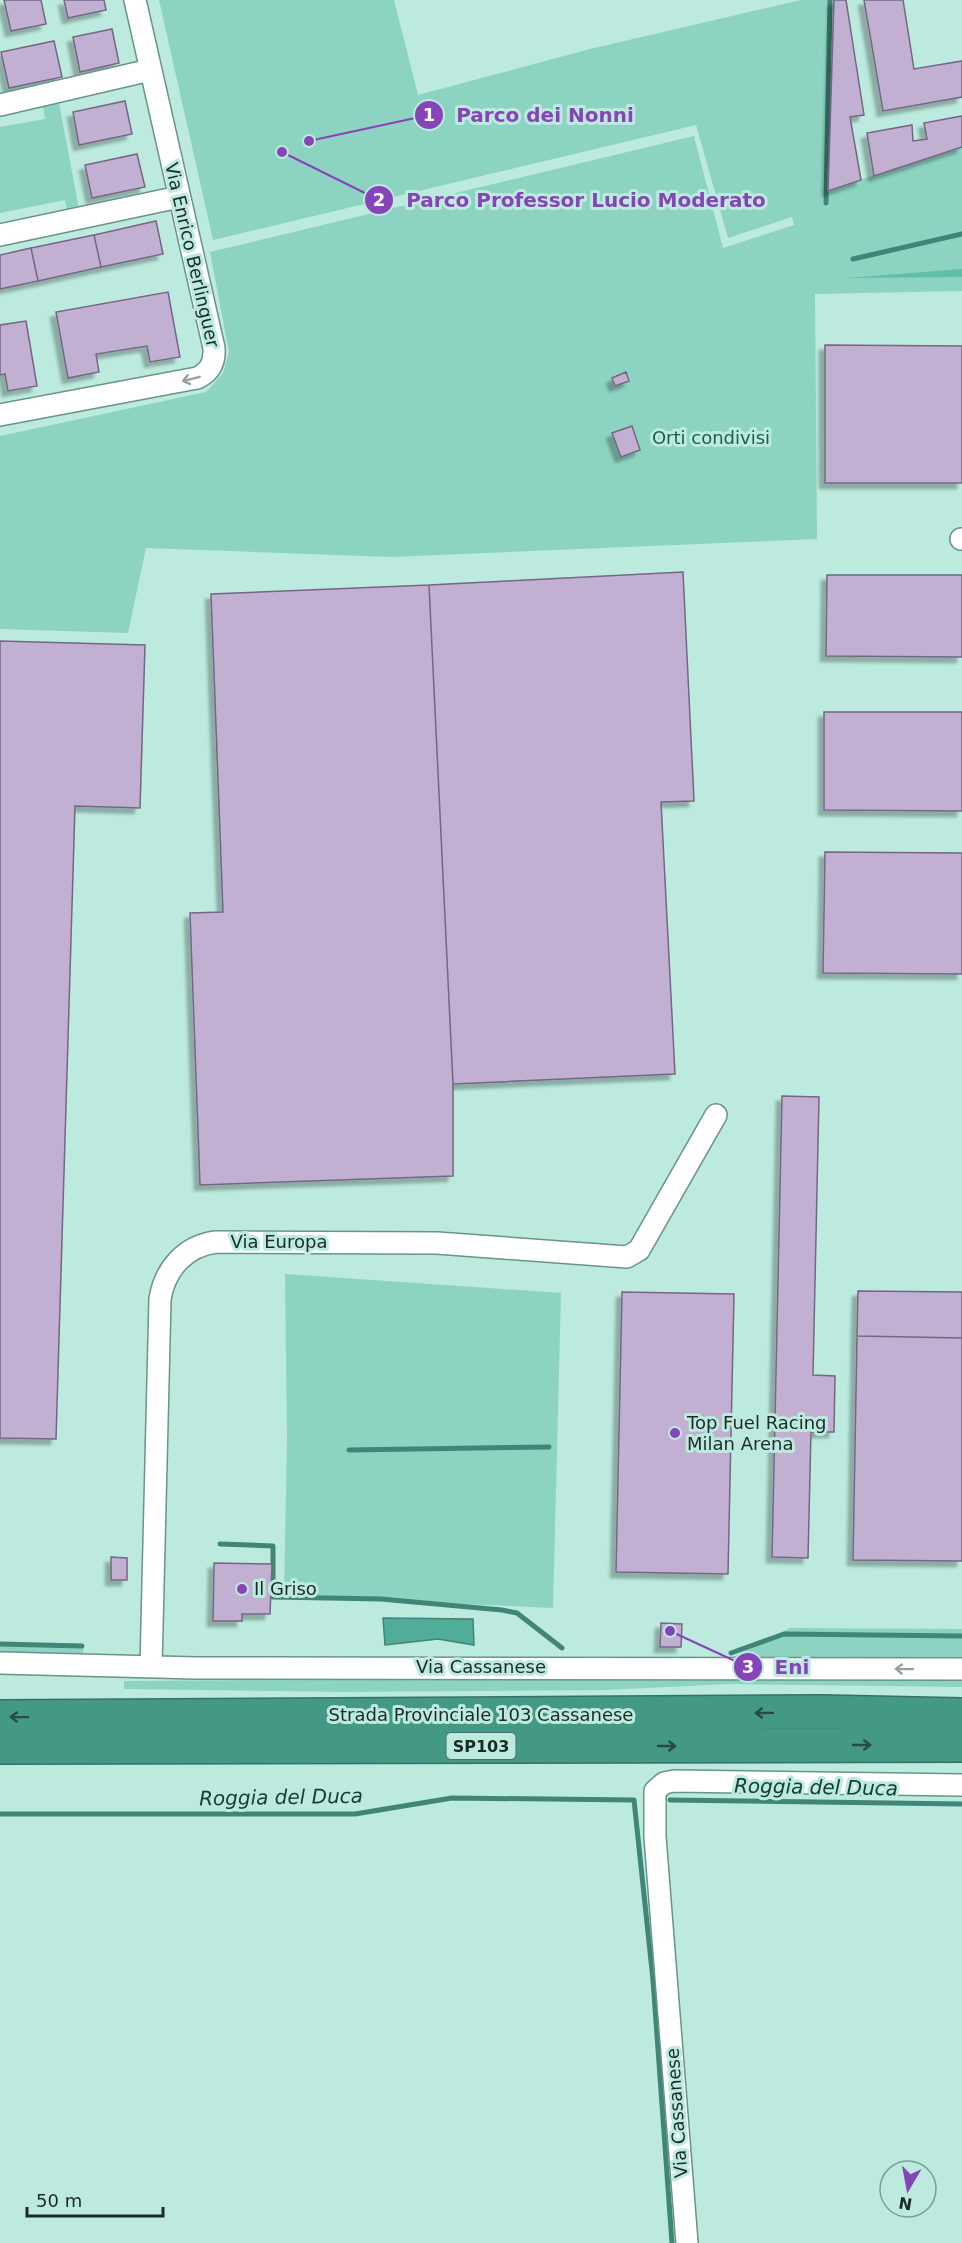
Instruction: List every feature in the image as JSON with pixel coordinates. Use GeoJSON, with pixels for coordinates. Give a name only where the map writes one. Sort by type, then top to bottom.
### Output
{"type":"FeatureCollection","features":[{"type":"Feature","properties":{"kind":"highway","name":"SP103"},"geometry":{"type":"LineString","coordinates":[[0,1695],[435,1716]]}},
{"type":"Feature","properties":{"kind":"highway","name":"SP103"},"geometry":{"type":"LineString","coordinates":[[822,1712],[962,1702]]}},
{"type":"Feature","properties":{"kind":"highway","name":"Strada Provinciale 103 Cassanese"},"geometry":{"type":"LineString","coordinates":[[0,1717],[822,1712],[962,1715]]}},
{"type":"Feature","properties":{"kind":"highway","name":"Strada Provinciale 103 Cassanese"},"geometry":{"type":"LineString","coordinates":[[0,1747],[962,1745]]}},
{"type":"Feature","properties":{"kind":"highway","name":"SP103"},"geometry":{"type":"LineString","coordinates":[[0,1765],[459,1761],[616,1746]]}},
{"type":"Feature","properties":{"kind":"street","name":"Via Enrico Berlinguer"},"geometry":{"type":"LineString","coordinates":[[0,415],[203,375],[212,365],[215,352],[135,0]]}},
{"type":"Feature","properties":{"kind":"street"},"geometry":{"type":"LineString","coordinates":[[0,105],[150,70]]}},
{"type":"Feature","properties":{"kind":"street"},"geometry":{"type":"LineString","coordinates":[[0,235],[179,197]]}},
{"type":"Feature","properties":{"kind":"street","name":"Via Europa"},"geometry":{"type":"LineString","coordinates":[[151,1667],[160,1299],[165,1279],[177,1261],[192,1249],[216,1242],[437,1243],[617,1258],[632,1256],[639,1250],[717,1115]]}},
{"type":"Feature","properties":{"kind":"street","name":"Via Cassanese"},"geometry":{"type":"LineString","coordinates":[[0,1663],[151,1667],[962,1669]]}},
{"type":"Feature","properties":{"kind":"street","name":"Via Cassanese"},"geometry":{"type":"LineString","coordinates":[[687,2243],[655,1837],[655,1791],[664,1783],[674,1781],[962,1785]]}},
{"type":"Feature","properties":{"kind":"green space","name":"Orti condivisi"},"geometry":{"type":"Polygon","coordinates":[[[159,0],[394,0],[418,95],[590,49],[801,0],[834,0],[828,190],[962,147],[962,291],[815,294],[817,539],[391,557],[146,548],[128,633],[0,629],[0,436],[206,392],[223,373],[229,352],[210,252],[694,136],[723,248],[794,225],[792,217],[728,238],[696,125],[213,240],[159,0]]]}},
{"type":"Feature","properties":{"kind":"green space"},"geometry":{"type":"Polygon","coordinates":[[[59,103],[79,209],[67,211],[65,200],[0,213],[0,127],[45,119],[43,106],[59,103]]]}},
{"type":"Feature","properties":{"kind":"green space"},"geometry":{"type":"Polygon","coordinates":[[[285,1274],[561,1293],[553,1608],[284,1596],[287,1439],[285,1274]]]}},
{"type":"Feature","properties":{"kind":"green space"},"geometry":{"type":"Polygon","coordinates":[[[790,1628],[962,1629],[962,1662],[731,1658],[790,1628]]]}},
{"type":"Feature","properties":{"kind":"green space"},"geometry":{"type":"Polygon","coordinates":[[[0,1643],[84,1644],[83,1656],[0,1654],[0,1643]]]}},
{"type":"Feature","properties":{"kind":"green space"},"geometry":{"type":"Polygon","coordinates":[[[962,1674],[962,1687],[729,1684],[605,1690],[344,1692],[124,1689],[124,1681],[962,1674]]]}},
{"type":"Feature","properties":{"kind":"shaded area"},"geometry":{"type":"Polygon","coordinates":[[[962,269],[962,277],[847,278],[962,269]]]}},
{"type":"Feature","properties":{"kind":"shaded area"},"geometry":{"type":"Polygon","coordinates":[[[383,1618],[473,1619],[474,1645],[438,1639],[385,1645],[383,1618]]]}},
{"type":"Feature","properties":{"kind":"building"},"geometry":{"type":"Polygon","coordinates":[[[4,0],[41,0],[46,24],[11,31],[4,0]]]}},
{"type":"Feature","properties":{"kind":"building"},"geometry":{"type":"Polygon","coordinates":[[[64,0],[104,0],[106,10],[68,18],[64,0]]]}},
{"type":"Feature","properties":{"kind":"building"},"geometry":{"type":"Polygon","coordinates":[[[834,0],[846,0],[864,115],[850,117],[861,180],[828,191],[834,0]]]}},
{"type":"Feature","properties":{"kind":"building"},"geometry":{"type":"Polygon","coordinates":[[[864,0],[903,0],[914,69],[962,61],[962,97],[883,111],[864,0]]]}},
{"type":"Feature","properties":{"kind":"building"},"geometry":{"type":"Polygon","coordinates":[[[112,29],[119,63],[80,72],[73,37],[112,29]]]}},
{"type":"Feature","properties":{"kind":"building"},"geometry":{"type":"Polygon","coordinates":[[[54,41],[62,77],[9,88],[1,52],[54,41]]]}},
{"type":"Feature","properties":{"kind":"building"},"geometry":{"type":"Polygon","coordinates":[[[125,101],[132,134],[79,145],[73,112],[125,101]]]}},
{"type":"Feature","properties":{"kind":"building"},"geometry":{"type":"Polygon","coordinates":[[[962,116],[962,147],[874,176],[867,133],[912,125],[913,141],[927,139],[924,123],[962,116]]]}},
{"type":"Feature","properties":{"kind":"building"},"geometry":{"type":"Polygon","coordinates":[[[137,154],[145,187],[92,198],[85,165],[137,154]]]}},
{"type":"Feature","properties":{"kind":"building"},"geometry":{"type":"Polygon","coordinates":[[[156,221],[163,254],[101,267],[94,235],[156,221]]]}},
{"type":"Feature","properties":{"kind":"building"},"geometry":{"type":"Polygon","coordinates":[[[94,235],[101,267],[38,281],[31,248],[94,235]]]}},
{"type":"Feature","properties":{"kind":"building"},"geometry":{"type":"Polygon","coordinates":[[[31,248],[38,281],[0,289],[0,255],[31,248]]]}},
{"type":"Feature","properties":{"kind":"building"},"geometry":{"type":"Polygon","coordinates":[[[168,292],[180,357],[150,362],[147,346],[96,354],[99,372],[68,378],[56,312],[168,292]]]}},
{"type":"Feature","properties":{"kind":"building"},"geometry":{"type":"Polygon","coordinates":[[[26,321],[37,386],[8,391],[5,374],[0,375],[0,325],[26,321]]]}},
{"type":"Feature","properties":{"kind":"building"},"geometry":{"type":"Polygon","coordinates":[[[825,345],[962,346],[962,483],[825,483],[825,345]]]}},
{"type":"Feature","properties":{"kind":"building"},"geometry":{"type":"Polygon","coordinates":[[[626,372],[629,381],[615,386],[612,378],[626,372]]]}},
{"type":"Feature","properties":{"kind":"building"},"geometry":{"type":"Polygon","coordinates":[[[632,426],[640,450],[621,457],[612,433],[632,426]]]}},
{"type":"Feature","properties":{"kind":"building"},"geometry":{"type":"Polygon","coordinates":[[[683,572],[694,801],[661,802],[675,1074],[453,1084],[429,585],[683,572]]]}},
{"type":"Feature","properties":{"kind":"building"},"geometry":{"type":"Polygon","coordinates":[[[827,575],[962,575],[962,657],[826,656],[827,575]]]}},
{"type":"Feature","properties":{"kind":"building"},"geometry":{"type":"Polygon","coordinates":[[[429,585],[453,1084],[453,1176],[200,1185],[190,913],[223,912],[211,594],[429,585]]]}},
{"type":"Feature","properties":{"kind":"building"},"geometry":{"type":"Polygon","coordinates":[[[0,641],[145,645],[140,808],[75,806],[56,1439],[0,1438],[0,641]]]}},
{"type":"Feature","properties":{"kind":"building"},"geometry":{"type":"Polygon","coordinates":[[[824,712],[962,712],[962,811],[824,810],[824,712]]]}},
{"type":"Feature","properties":{"kind":"building"},"geometry":{"type":"Polygon","coordinates":[[[825,852],[962,853],[962,974],[823,973],[825,852]]]}},
{"type":"Feature","properties":{"kind":"building"},"geometry":{"type":"Polygon","coordinates":[[[782,1096],[819,1097],[813,1375],[835,1376],[834,1432],[811,1432],[808,1558],[772,1557],[782,1096]]]}},
{"type":"Feature","properties":{"kind":"building"},"geometry":{"type":"Polygon","coordinates":[[[858,1291],[962,1292],[962,1338],[857,1336],[858,1291]]]}},
{"type":"Feature","properties":{"kind":"building","name":"Top Fuel Racing Milan Arena"},"geometry":{"type":"Polygon","coordinates":[[[622,1292],[734,1294],[728,1574],[616,1572],[622,1292]]]}},
{"type":"Feature","properties":{"kind":"building"},"geometry":{"type":"Polygon","coordinates":[[[857,1336],[962,1338],[962,1561],[853,1560],[857,1336]]]}},
{"type":"Feature","properties":{"kind":"building"},"geometry":{"type":"Polygon","coordinates":[[[111,1557],[127,1558],[127,1580],[111,1580],[111,1557]]]}},
{"type":"Feature","properties":{"kind":"building","name":"Il Griso"},"geometry":{"type":"Polygon","coordinates":[[[214,1563],[272,1564],[270,1614],[242,1614],[242,1621],[213,1621],[214,1563]]]}},
{"type":"Feature","properties":{"kind":"building"},"geometry":{"type":"Polygon","coordinates":[[[661,1623],[682,1624],[681,1647],[660,1647],[661,1623]]]}},
{"type":"Feature","properties":{"kind":"waterway"},"geometry":{"type":"LineString","coordinates":[[826,203],[830,0]]}},
{"type":"Feature","properties":{"kind":"waterway"},"geometry":{"type":"LineString","coordinates":[[853,259],[962,234]]}},
{"type":"Feature","properties":{"kind":"waterway"},"geometry":{"type":"LineString","coordinates":[[349,1450],[549,1447]]}},
{"type":"Feature","properties":{"kind":"waterway"},"geometry":{"type":"LineString","coordinates":[[220,1544],[273,1546],[273,1597],[381,1599],[502,1610],[517,1613],[562,1648]]}},
{"type":"Feature","properties":{"kind":"waterway"},"geometry":{"type":"LineString","coordinates":[[731,1653],[784,1634],[962,1636]]}},
{"type":"Feature","properties":{"kind":"waterway"},"geometry":{"type":"LineString","coordinates":[[0,1644],[82,1646]]}},
{"type":"Feature","properties":{"kind":"waterway","name":"Roggia del Duca"},"geometry":{"type":"LineString","coordinates":[[0,1814],[355,1814],[452,1798],[634,1800],[653,1980],[672,2243]]}},
{"type":"Feature","properties":{"kind":"waterway","name":"Roggia del Duca"},"geometry":{"type":"LineString","coordinates":[[670,1800],[962,1804]]}},
{"type":"Feature","properties":{"kind":"place","name":"Parco dei Nonni"},"geometry":{"type":"Point","coordinates":[309,141]}},
{"type":"Feature","properties":{"kind":"place","name":"Parco Professor Lucio Moderato"},"geometry":{"type":"Point","coordinates":[282,152]}},
{"type":"Feature","properties":{"kind":"place","name":"Top Fuel Racing Milan Arena"},"geometry":{"type":"Point","coordinates":[675,1433]}},
{"type":"Feature","properties":{"kind":"place","name":"Il Griso"},"geometry":{"type":"Point","coordinates":[242,1589]}},
{"type":"Feature","properties":{"kind":"place","name":"Eni"},"geometry":{"type":"Point","coordinates":[670,1631]}}]}
